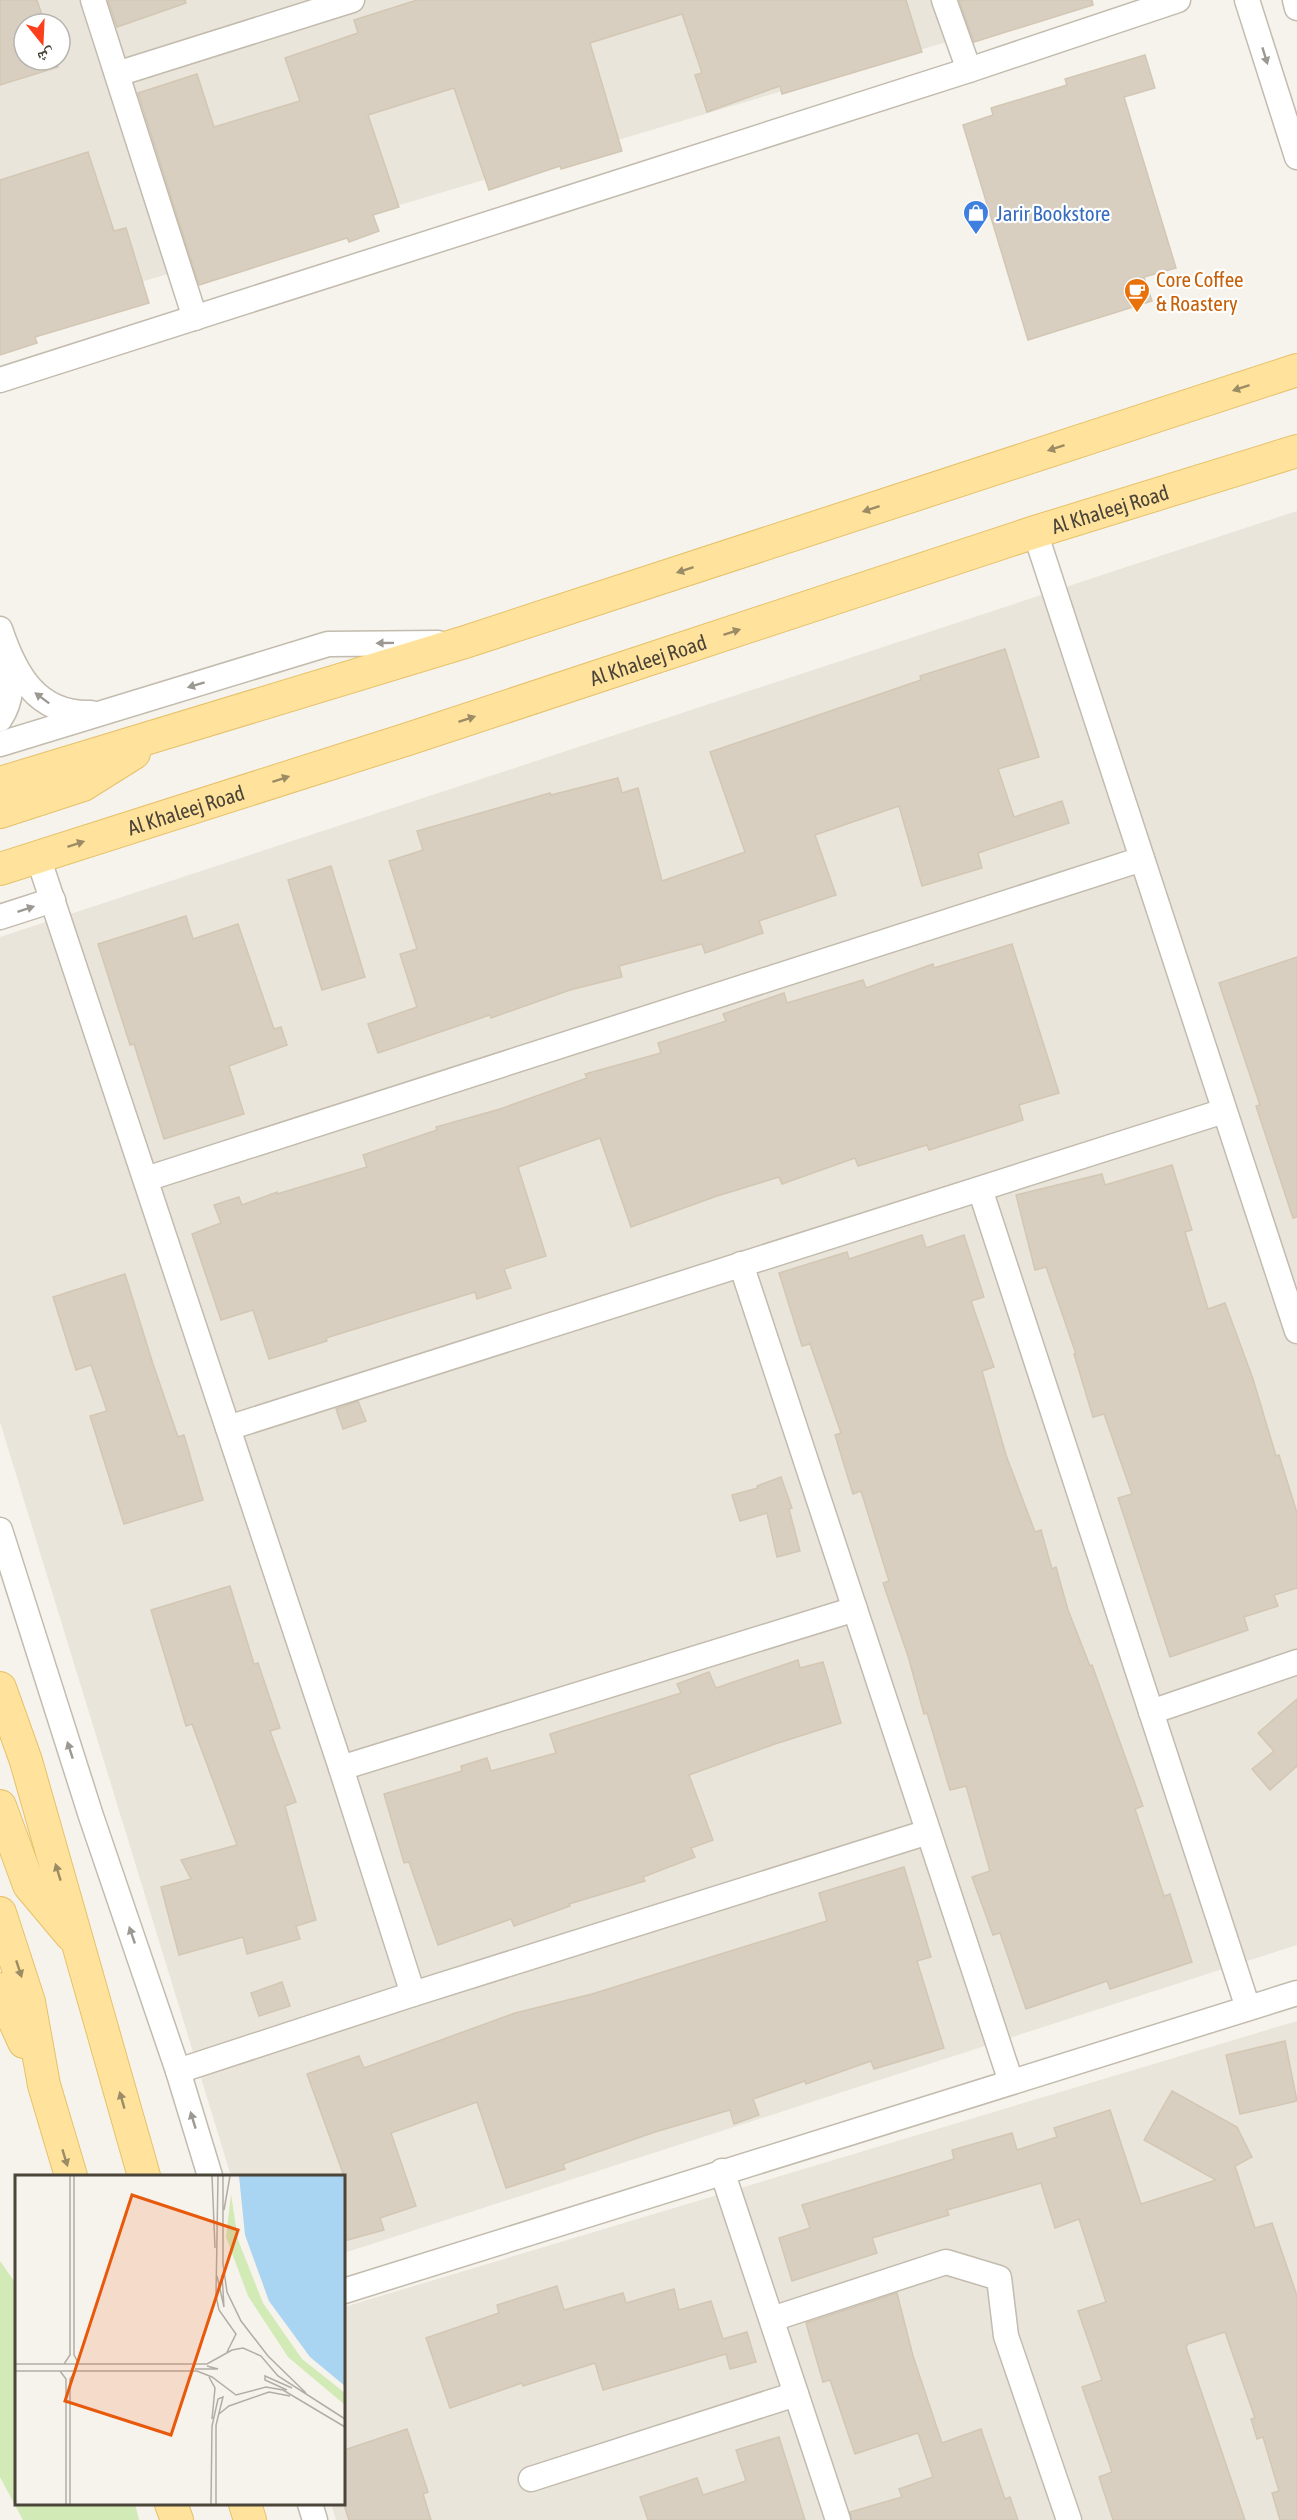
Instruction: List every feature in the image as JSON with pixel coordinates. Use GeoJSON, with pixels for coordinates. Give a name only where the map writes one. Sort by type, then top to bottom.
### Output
{"type":"FeatureCollection","features":[{"type":"Feature","properties":{"kind":"main road"},"geometry":{"type":"LineString","coordinates":[[0,783],[465,642],[1287,373]]}},
{"type":"Feature","properties":{"kind":"main road","name":"Al Khaleej Road"},"geometry":{"type":"LineString","coordinates":[[0,869],[408,739],[1035,532],[1289,459]]}},
{"type":"Feature","properties":{"kind":"main road"},"geometry":{"type":"LineString","coordinates":[[0,812],[83,784],[174,730]]}},
{"type":"Feature","properties":{"kind":"main road"},"geometry":{"type":"LineString","coordinates":[[0,862],[38,857]]}},
{"type":"Feature","properties":{"kind":"main road"},"geometry":{"type":"LineString","coordinates":[[0,1688],[26,1761],[144,2175]]}},
{"type":"Feature","properties":{"kind":"main road"},"geometry":{"type":"LineString","coordinates":[[0,1806],[29,1885],[78,1943]]}},
{"type":"Feature","properties":{"kind":"main road"},"geometry":{"type":"LineString","coordinates":[[0,1913],[29,2002],[44,2085],[71,2175]]}},
{"type":"Feature","properties":{"kind":"main road"},"geometry":{"type":"LineString","coordinates":[[0,1989],[44,2085]]}},
{"type":"Feature","properties":{"kind":"main road"},"geometry":{"type":"LineString","coordinates":[[171,2505],[177,2520]]}},
{"type":"Feature","properties":{"kind":"main road"},"geometry":{"type":"LineString","coordinates":[[245,2505],[250,2520]]}},
{"type":"Feature","properties":{"kind":"street"},"geometry":{"type":"LineString","coordinates":[[93,0],[195,318]]}},
{"type":"Feature","properties":{"kind":"street"},"geometry":{"type":"LineString","coordinates":[[117,74],[352,0]]}},
{"type":"Feature","properties":{"kind":"street"},"geometry":{"type":"LineString","coordinates":[[944,0],[969,70]]}},
{"type":"Feature","properties":{"kind":"street"},"geometry":{"type":"LineString","coordinates":[[0,380],[969,70],[1178,0]]}},
{"type":"Feature","properties":{"kind":"street"},"geometry":{"type":"LineString","coordinates":[[1247,0],[1295,147]]}},
{"type":"Feature","properties":{"kind":"street"},"geometry":{"type":"LineString","coordinates":[[1294,0],[1297,8]]}},
{"type":"Feature","properties":{"kind":"street"},"geometry":{"type":"LineString","coordinates":[[1287,373],[1297,353]]}},
{"type":"Feature","properties":{"kind":"street"},"geometry":{"type":"LineString","coordinates":[[1035,532],[1297,1331]]}},
{"type":"Feature","properties":{"kind":"street"},"geometry":{"type":"LineString","coordinates":[[0,629],[8,652],[23,680],[52,706],[69,712],[89,713],[117,710]]}},
{"type":"Feature","properties":{"kind":"street"},"geometry":{"type":"LineString","coordinates":[[0,744],[328,644],[465,642]]}},
{"type":"Feature","properties":{"kind":"street"},"geometry":{"type":"LineString","coordinates":[[0,719],[8,707],[12,691],[8,652]]}},
{"type":"Feature","properties":{"kind":"street"},"geometry":{"type":"LineString","coordinates":[[38,857],[341,1768],[413,1994]]}},
{"type":"Feature","properties":{"kind":"street"},"geometry":{"type":"LineString","coordinates":[[146,1179],[1142,859]]}},
{"type":"Feature","properties":{"kind":"street"},"geometry":{"type":"LineString","coordinates":[[0,917],[53,900]]}},
{"type":"Feature","properties":{"kind":"street"},"geometry":{"type":"LineString","coordinates":[[228,1428],[1224,1110]]}},
{"type":"Feature","properties":{"kind":"street"},"geometry":{"type":"LineString","coordinates":[[980,1189],[1248,2008]]}},
{"type":"Feature","properties":{"kind":"street"},"geometry":{"type":"LineString","coordinates":[[741,1264],[1011,2082]]}},
{"type":"Feature","properties":{"kind":"street"},"geometry":{"type":"LineString","coordinates":[[0,1530],[91,1816],[178,2071],[210,2175]]}},
{"type":"Feature","properties":{"kind":"street"},"geometry":{"type":"LineString","coordinates":[[341,1768],[855,1609]]}},
{"type":"Feature","properties":{"kind":"street"},"geometry":{"type":"LineString","coordinates":[[1151,1712],[1297,1662]]}},
{"type":"Feature","properties":{"kind":"street"},"geometry":{"type":"LineString","coordinates":[[178,2071],[413,1994],[928,1832]]}},
{"type":"Feature","properties":{"kind":"street"},"geometry":{"type":"LineString","coordinates":[[345,2291],[1297,1993]]}},
{"type":"Feature","properties":{"kind":"street"},"geometry":{"type":"LineString","coordinates":[[722,2171],[838,2520]]}},
{"type":"Feature","properties":{"kind":"street"},"geometry":{"type":"LineString","coordinates":[[772,2319],[946,2262],[999,2278],[1006,2336],[1069,2520]]}},
{"type":"Feature","properties":{"kind":"street"},"geometry":{"type":"LineString","coordinates":[[531,2479],[796,2394]]}},
{"type":"Feature","properties":{"kind":"street"},"geometry":{"type":"LineString","coordinates":[[310,2505],[315,2520]]}},
{"type":"Feature","properties":{"kind":"shaded area"},"geometry":{"type":"Polygon","coordinates":[[[0,0],[1088,0],[0,324],[0,0]]]}},
{"type":"Feature","properties":{"kind":"shaded area"},"geometry":{"type":"Polygon","coordinates":[[[1297,511],[1297,1945],[345,2253],[345,2175],[231,2175],[0,1422],[0,937],[1297,511]]]}},
{"type":"Feature","properties":{"kind":"shaded area"},"geometry":{"type":"Polygon","coordinates":[[[1297,2021],[1297,2520],[336,2520],[331,2505],[345,2505],[345,2307],[1297,2021]]]}},
{"type":"Feature","properties":{"kind":"green space"},"geometry":{"type":"Polygon","coordinates":[[[0,2261],[15,2283],[15,2505],[135,2505],[139,2520],[23,2520],[0,2477],[0,2261]]]}},
{"type":"Feature","properties":{"kind":"building"},"geometry":{"type":"Polygon","coordinates":[[[0,0],[37,0],[41,12],[12,12],[12,72],[42,72],[0,85],[0,0]]]}},
{"type":"Feature","properties":{"kind":"building"},"geometry":{"type":"Polygon","coordinates":[[[108,0],[185,0],[186,3],[117,27],[108,0]]]}},
{"type":"Feature","properties":{"kind":"building"},"geometry":{"type":"Polygon","coordinates":[[[417,0],[906,0],[922,52],[782,94],[780,86],[707,112],[695,75],[702,73],[682,14],[590,43],[622,151],[561,169],[560,166],[489,190],[454,88],[368,115],[399,207],[373,215],[379,231],[349,242],[347,238],[199,285],[138,93],[197,74],[214,127],[300,101],[285,58],[358,33],[354,20],[417,0]]]}},
{"type":"Feature","properties":{"kind":"building"},"geometry":{"type":"Polygon","coordinates":[[[959,0],[1092,0],[1093,5],[974,42],[959,0]]]}},
{"type":"Feature","properties":{"kind":"building"},"geometry":{"type":"Polygon","coordinates":[[[1145,55],[1155,88],[1124,97],[1176,268],[1144,277],[1152,301],[1028,340],[963,125],[993,115],[991,108],[1067,85],[1065,79],[1145,55]]]}},
{"type":"Feature","properties":{"kind":"building"},"geometry":{"type":"Polygon","coordinates":[[[88,152],[114,231],[126,228],[149,303],[35,337],[37,343],[0,355],[0,180],[88,152]]]}},
{"type":"Feature","properties":{"kind":"building"},"geometry":{"type":"Polygon","coordinates":[[[1005,649],[1039,757],[998,769],[1014,817],[1062,801],[1069,823],[978,853],[982,868],[922,886],[899,806],[815,835],[836,895],[759,921],[763,933],[705,953],[702,944],[619,966],[622,977],[570,990],[491,1018],[490,1015],[378,1053],[368,1024],[417,1007],[400,954],[417,949],[389,861],[423,850],[417,831],[550,793],[551,795],[618,778],[622,793],[638,788],[662,881],[745,852],[710,752],[921,680],[920,676],[1005,649]]]}},
{"type":"Feature","properties":{"kind":"building"},"geometry":{"type":"Polygon","coordinates":[[[331,866],[365,977],[322,990],[288,880],[331,866]]]}},
{"type":"Feature","properties":{"kind":"building"},"geometry":{"type":"Polygon","coordinates":[[[186,916],[193,939],[238,924],[274,1029],[281,1027],[287,1045],[229,1066],[244,1114],[164,1139],[134,1044],[130,1045],[98,944],[186,916]]]}},
{"type":"Feature","properties":{"kind":"building"},"geometry":{"type":"Polygon","coordinates":[[[1012,944],[1059,1093],[1019,1105],[1023,1120],[929,1150],[927,1145],[858,1166],[855,1158],[782,1184],[779,1177],[717,1196],[631,1227],[600,1138],[518,1167],[546,1256],[504,1269],[511,1288],[477,1299],[475,1292],[326,1338],[327,1341],[269,1359],[253,1310],[221,1320],[192,1234],[221,1223],[214,1205],[239,1197],[242,1205],[277,1192],[277,1194],[367,1167],[363,1155],[437,1130],[436,1127],[500,1109],[587,1078],[585,1074],[661,1053],[658,1043],[726,1021],[723,1014],[784,993],[787,1003],[863,980],[866,988],[933,964],[934,968],[1012,944]]]}},
{"type":"Feature","properties":{"kind":"building"},"geometry":{"type":"Polygon","coordinates":[[[1297,957],[1297,1217],[1293,1218],[1256,1106],[1260,1105],[1219,983],[1297,957]]]}},
{"type":"Feature","properties":{"kind":"building"},"geometry":{"type":"Polygon","coordinates":[[[1172,1165],[1192,1230],[1185,1232],[1208,1309],[1225,1303],[1253,1379],[1276,1456],[1279,1455],[1297,1513],[1297,1588],[1274,1595],[1278,1606],[1244,1617],[1248,1630],[1170,1657],[1118,1498],[1132,1494],[1104,1414],[1093,1417],[1074,1354],[1076,1354],[1046,1267],[1035,1270],[1016,1195],[1102,1174],[1105,1185],[1172,1165]]]}},
{"type":"Feature","properties":{"kind":"building"},"geometry":{"type":"Polygon","coordinates":[[[922,1235],[926,1248],[964,1235],[984,1297],[971,1301],[994,1367],[982,1371],[1006,1455],[1035,1532],[1041,1530],[1052,1569],[1056,1567],[1068,1610],[1090,1666],[1092,1665],[1143,1806],[1135,1809],[1164,1896],[1170,1894],[1192,1962],[1110,1989],[1107,1981],[1026,2009],[1000,1933],[993,1935],[972,1877],[990,1871],[966,1786],[950,1790],[927,1713],[924,1714],[908,1656],[883,1583],[889,1581],[861,1491],[853,1494],[835,1435],[841,1433],[810,1344],[802,1346],[779,1273],[847,1252],[849,1259],[922,1235]]]}},
{"type":"Feature","properties":{"kind":"building"},"geometry":{"type":"Polygon","coordinates":[[[125,1274],[178,1437],[184,1435],[203,1500],[124,1524],[90,1416],[107,1411],[91,1365],[76,1370],[53,1297],[125,1274]]]}},
{"type":"Feature","properties":{"kind":"building"},"geometry":{"type":"Polygon","coordinates":[[[358,1401],[366,1421],[343,1429],[336,1409],[358,1401]]]}},
{"type":"Feature","properties":{"kind":"building"},"geometry":{"type":"Polygon","coordinates":[[[781,1477],[792,1508],[789,1509],[800,1551],[777,1557],[767,1513],[740,1521],[732,1495],[758,1488],[757,1486],[781,1477]]]}},
{"type":"Feature","properties":{"kind":"building"},"geometry":{"type":"Polygon","coordinates":[[[230,1586],[254,1664],[258,1663],[280,1728],[270,1731],[296,1802],[285,1806],[316,1920],[296,1926],[300,1939],[247,1954],[243,1937],[179,1955],[161,1887],[191,1879],[181,1860],[237,1845],[192,1724],[186,1726],[151,1610],[230,1586]]]}},
{"type":"Feature","properties":{"kind":"building"},"geometry":{"type":"Polygon","coordinates":[[[798,1660],[800,1668],[823,1662],[841,1723],[689,1775],[713,1840],[691,1848],[695,1857],[643,1877],[645,1881],[569,1904],[570,1906],[514,1926],[511,1919],[438,1945],[409,1862],[404,1863],[384,1794],[462,1771],[461,1766],[487,1758],[491,1771],[556,1753],[550,1734],[681,1693],[677,1684],[709,1672],[716,1688],[798,1660]]]}},
{"type":"Feature","properties":{"kind":"building"},"geometry":{"type":"Polygon","coordinates":[[[1297,1699],[1297,1766],[1270,1790],[1252,1769],[1274,1751],[1258,1733],[1297,1699]]]}},
{"type":"Feature","properties":{"kind":"building"},"geometry":{"type":"Polygon","coordinates":[[[904,1867],[931,1957],[917,1961],[944,2048],[874,2069],[871,2061],[806,2084],[805,2081],[753,2099],[759,2115],[734,2124],[730,2110],[655,2132],[563,2164],[565,2169],[506,2188],[477,2102],[391,2133],[416,2206],[380,2218],[384,2230],[345,2241],[345,2175],[307,2074],[359,2056],[364,2068],[515,2013],[592,1994],[827,1921],[819,1893],[904,1867]]]}},
{"type":"Feature","properties":{"kind":"building"},"geometry":{"type":"Polygon","coordinates":[[[282,1982],[290,2006],[259,2016],[251,1993],[282,1982]]]}},
{"type":"Feature","properties":{"kind":"building"},"geometry":{"type":"Polygon","coordinates":[[[1285,2041],[1297,2101],[1240,2114],[1226,2055],[1285,2041]]]}},
{"type":"Feature","properties":{"kind":"building"},"geometry":{"type":"Polygon","coordinates":[[[1172,2091],[1237,2127],[1252,2157],[1235,2166],[1255,2228],[1272,2223],[1297,2296],[1297,2520],[1280,2520],[1272,2493],[1279,2491],[1263,2437],[1257,2439],[1251,2419],[1255,2418],[1225,2332],[1188,2344],[1186,2347],[1245,2520],[1113,2520],[1099,2477],[1112,2472],[1082,2387],[1102,2380],[1078,2311],[1106,2302],[1079,2219],[1055,2228],[1041,2183],[947,2210],[949,2215],[872,2238],[877,2253],[792,2281],[779,2238],[810,2228],[802,2205],[954,2159],[952,2150],[1012,2133],[1017,2150],[1057,2137],[1054,2128],[1110,2110],[1141,2204],[1216,2180],[1144,2140],[1172,2091]]]}},
{"type":"Feature","properties":{"kind":"building"},"geometry":{"type":"Polygon","coordinates":[[[557,2286],[564,2310],[623,2293],[626,2303],[674,2289],[679,2310],[711,2301],[723,2339],[747,2332],[756,2362],[730,2369],[726,2354],[603,2390],[595,2363],[523,2386],[522,2383],[450,2408],[426,2338],[499,2313],[497,2305],[557,2286]]]}},
{"type":"Feature","properties":{"kind":"building"},"geometry":{"type":"Polygon","coordinates":[[[897,2293],[913,2356],[942,2443],[981,2429],[1005,2499],[1010,2497],[1018,2520],[852,2520],[850,2512],[902,2497],[899,2489],[933,2477],[918,2433],[855,2454],[830,2380],[823,2382],[806,2323],[897,2293]]]}},
{"type":"Feature","properties":{"kind":"building"},"geometry":{"type":"Polygon","coordinates":[[[407,2429],[428,2492],[423,2494],[431,2520],[349,2520],[344,2505],[345,2450],[407,2429]]]}},
{"type":"Feature","properties":{"kind":"building"},"geometry":{"type":"Polygon","coordinates":[[[779,2437],[805,2520],[648,2520],[640,2497],[697,2478],[703,2495],[746,2481],[736,2450],[779,2437]]]}},
{"type":"Feature","properties":{"kind":"place","name":"Jarir Bookstore"},"geometry":{"type":"Point","coordinates":[976,236]}},
{"type":"Feature","properties":{"kind":"place","name":"Core Coffee & Roastery"},"geometry":{"type":"Point","coordinates":[1137,314]}}]}
